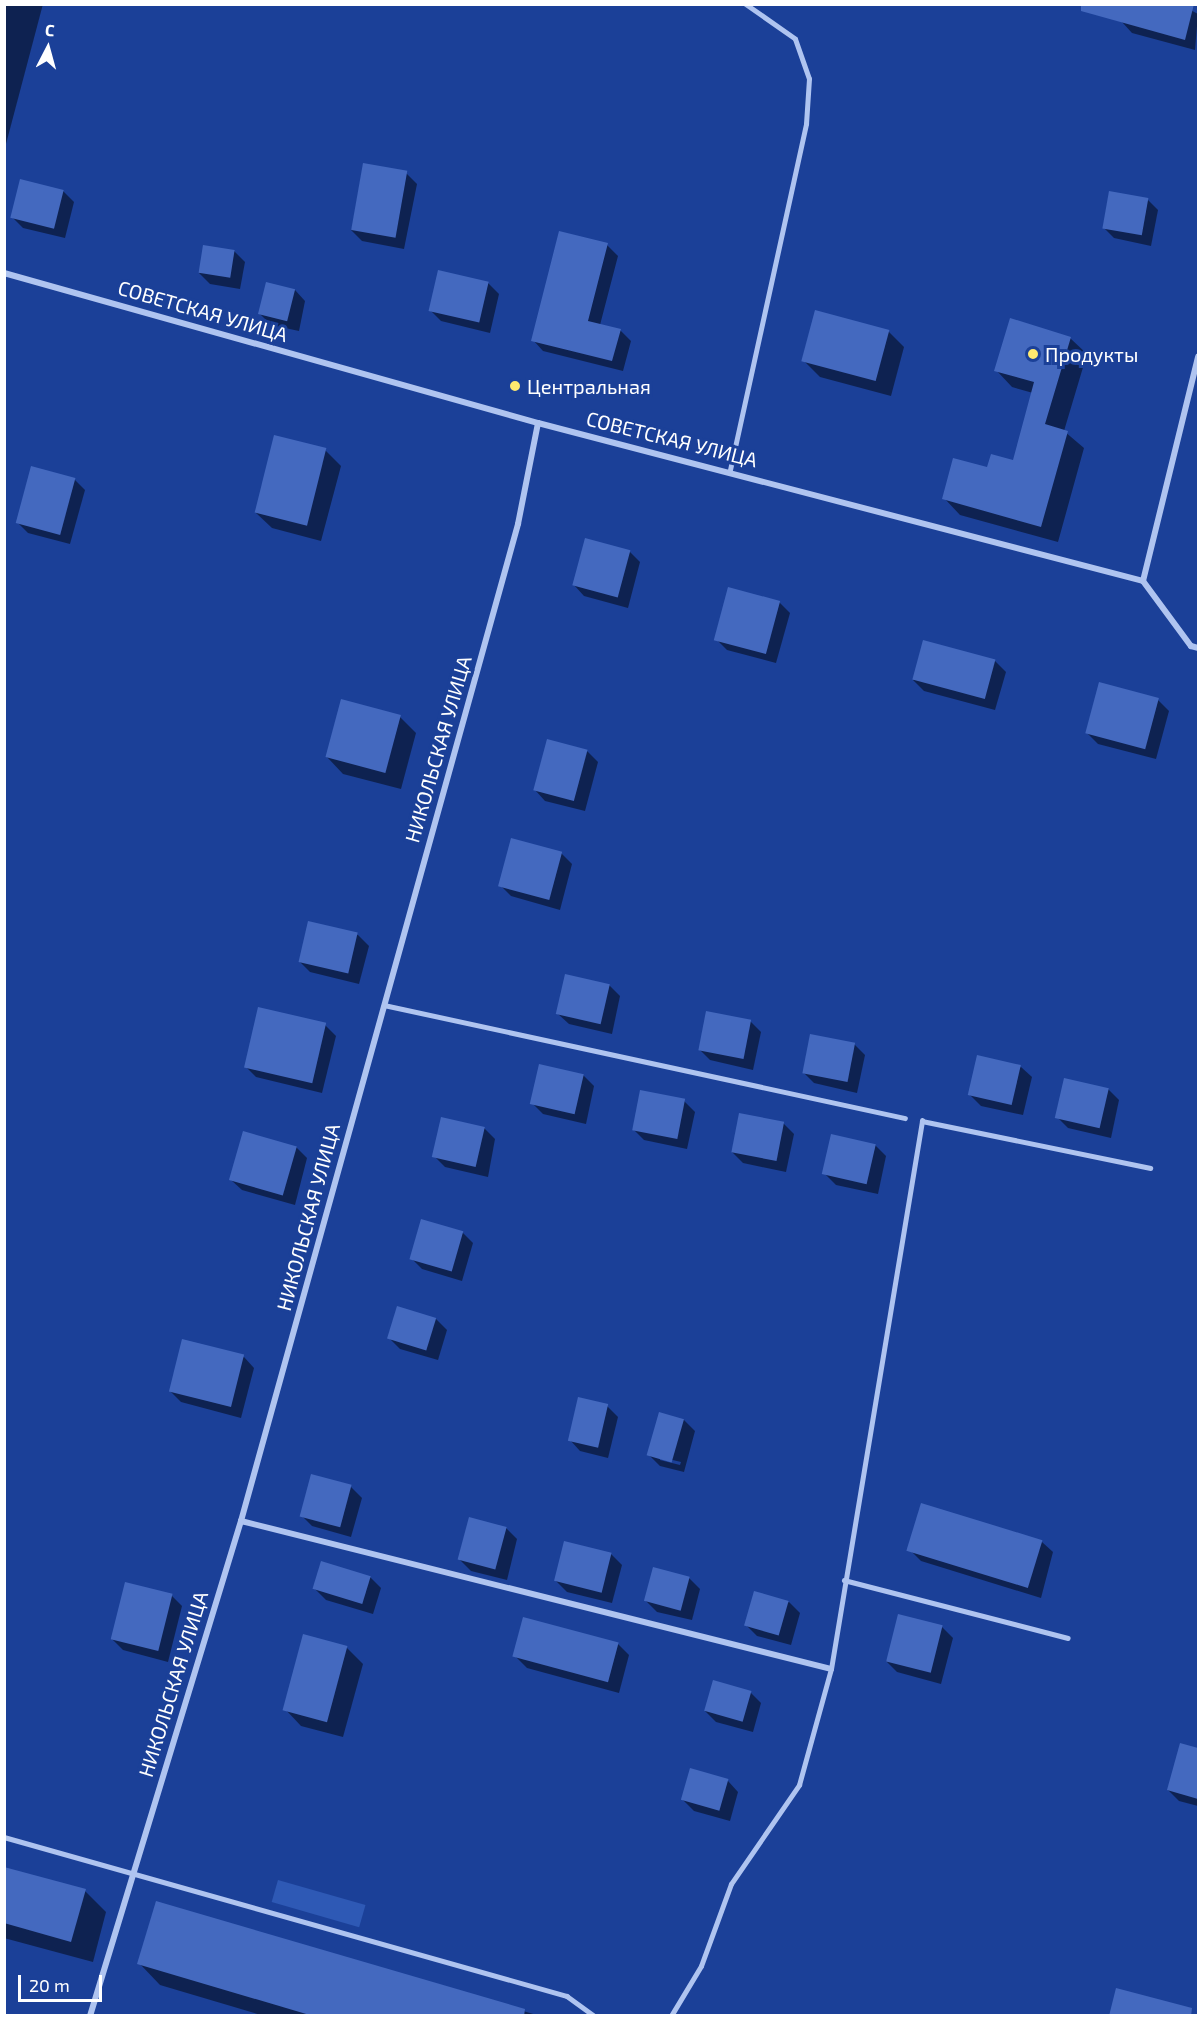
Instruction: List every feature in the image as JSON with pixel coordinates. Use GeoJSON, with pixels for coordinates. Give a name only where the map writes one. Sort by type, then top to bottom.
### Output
{"type":"FeatureCollection","features":[{"type":"Feature","properties":{"kind":"street","name":"СОВЕТСКАЯ УЛИЦА"},"geometry":{"type":"LineString","coordinates":[[4,273],[538,423],[730,470],[1143,581]]}},
{"type":"Feature","properties":{"kind":"street"},"geometry":{"type":"LineString","coordinates":[[1198,357],[1143,581],[1191,646],[1198,648]]}},
{"type":"Feature","properties":{"kind":"street","name":"НИКОЛЬСКАЯ УЛИЦА"},"geometry":{"type":"LineString","coordinates":[[90,2016],[241,1521],[518,524],[538,423]]}},
{"type":"Feature","properties":{"kind":"street"},"geometry":{"type":"LineString","coordinates":[[241,1521],[831,1669]]}},
{"type":"Feature","properties":{"kind":"lane"},"geometry":{"type":"LineString","coordinates":[[730,470],[806,124],[809,79],[795,39],[745,4]]}},
{"type":"Feature","properties":{"kind":"lane"},"geometry":{"type":"LineString","coordinates":[[384,1005],[905,1118]]}},
{"type":"Feature","properties":{"kind":"lane"},"geometry":{"type":"LineString","coordinates":[[671,2016],[701,1966],[731,1884],[799,1785],[831,1669],[922,1121],[1150,1168]]}},
{"type":"Feature","properties":{"kind":"lane"},"geometry":{"type":"LineString","coordinates":[[844,1580],[1068,1638]]}},
{"type":"Feature","properties":{"kind":"lane"},"geometry":{"type":"LineString","coordinates":[[4,1837],[567,1996],[595,2016]]}},
{"type":"Feature","properties":{"kind":"shaded area"},"geometry":{"type":"Polygon","coordinates":[[[278,1880],[365,1905],[359,1927],[272,1902],[278,1880]]]}},
{"type":"Feature","properties":{"kind":"building"},"geometry":{"type":"Polygon","coordinates":[[[1081,4],[1194,4],[1185,40],[1081,11],[1081,4]]]}},
{"type":"Feature","properties":{"kind":"building"},"geometry":{"type":"Polygon","coordinates":[[[363,163],[407,171],[396,238],[351,230],[363,163]]]}},
{"type":"Feature","properties":{"kind":"building"},"geometry":{"type":"Polygon","coordinates":[[[20,179],[64,190],[54,229],[10,218],[20,179]]]}},
{"type":"Feature","properties":{"kind":"building"},"geometry":{"type":"Polygon","coordinates":[[[1109,191],[1148,198],[1142,235],[1102,228],[1109,191]]]}},
{"type":"Feature","properties":{"kind":"building"},"geometry":{"type":"Polygon","coordinates":[[[559,231],[608,243],[588,321],[621,329],[612,361],[531,341],[559,231]]]}},
{"type":"Feature","properties":{"kind":"building"},"geometry":{"type":"Polygon","coordinates":[[[203,245],[235,250],[230,278],[199,273],[203,245]]]}},
{"type":"Feature","properties":{"kind":"building"},"geometry":{"type":"Polygon","coordinates":[[[438,270],[489,282],[479,323],[429,311],[438,270]]]}},
{"type":"Feature","properties":{"kind":"building"},"geometry":{"type":"Polygon","coordinates":[[[266,282],[295,289],[287,321],[258,314],[266,282]]]}},
{"type":"Feature","properties":{"kind":"building"},"geometry":{"type":"Polygon","coordinates":[[[815,310],[889,330],[876,381],[801,361],[815,310]]]}},
{"type":"Feature","properties":{"kind":"building"},"geometry":{"type":"Polygon","coordinates":[[[1010,318],[1071,337],[1045,424],[1068,431],[1041,527],[942,499],[953,458],[987,467],[991,454],[1013,460],[1034,382],[994,371],[1010,318]]]}},
{"type":"Feature","properties":{"kind":"building"},"geometry":{"type":"Polygon","coordinates":[[[274,435],[326,448],[307,526],[255,513],[274,435]]]}},
{"type":"Feature","properties":{"kind":"building"},"geometry":{"type":"Polygon","coordinates":[[[31,466],[75,478],[60,535],[16,523],[31,466]]]}},
{"type":"Feature","properties":{"kind":"building"},"geometry":{"type":"Polygon","coordinates":[[[585,538],[630,550],[618,597],[572,585],[585,538]]]}},
{"type":"Feature","properties":{"kind":"building"},"geometry":{"type":"Polygon","coordinates":[[[728,587],[780,601],[766,654],[714,640],[728,587]]]}},
{"type":"Feature","properties":{"kind":"building"},"geometry":{"type":"Polygon","coordinates":[[[923,640],[995,659],[985,699],[912,680],[923,640]]]}},
{"type":"Feature","properties":{"kind":"building"},"geometry":{"type":"Polygon","coordinates":[[[1099,682],[1159,698],[1145,749],[1085,733],[1099,682]]]}},
{"type":"Feature","properties":{"kind":"building"},"geometry":{"type":"Polygon","coordinates":[[[341,699],[401,715],[385,773],[325,757],[341,699]]]}},
{"type":"Feature","properties":{"kind":"building"},"geometry":{"type":"Polygon","coordinates":[[[547,739],[588,750],[574,801],[533,790],[547,739]]]}},
{"type":"Feature","properties":{"kind":"building"},"geometry":{"type":"Polygon","coordinates":[[[511,838],[562,852],[549,900],[498,886],[511,838]]]}},
{"type":"Feature","properties":{"kind":"building"},"geometry":{"type":"Polygon","coordinates":[[[308,921],[358,932],[348,973],[299,962],[308,921]]]}},
{"type":"Feature","properties":{"kind":"building"},"geometry":{"type":"Polygon","coordinates":[[[565,974],[610,984],[601,1024],[556,1014],[565,974]]]}},
{"type":"Feature","properties":{"kind":"building"},"geometry":{"type":"Polygon","coordinates":[[[258,1007],[326,1023],[312,1083],[244,1067],[258,1007]]]}},
{"type":"Feature","properties":{"kind":"building"},"geometry":{"type":"Polygon","coordinates":[[[706,1011],[751,1020],[744,1059],[698,1050],[706,1011]]]}},
{"type":"Feature","properties":{"kind":"building"},"geometry":{"type":"Polygon","coordinates":[[[810,1034],[855,1043],[848,1082],[802,1073],[810,1034]]]}},
{"type":"Feature","properties":{"kind":"building"},"geometry":{"type":"Polygon","coordinates":[[[977,1055],[1021,1065],[1012,1105],[968,1095],[977,1055]]]}},
{"type":"Feature","properties":{"kind":"building"},"geometry":{"type":"Polygon","coordinates":[[[539,1064],[584,1074],[575,1114],[530,1104],[539,1064]]]}},
{"type":"Feature","properties":{"kind":"building"},"geometry":{"type":"Polygon","coordinates":[[[1064,1078],[1109,1088],[1100,1128],[1055,1118],[1064,1078]]]}},
{"type":"Feature","properties":{"kind":"building"},"geometry":{"type":"Polygon","coordinates":[[[640,1090],[685,1099],[677,1139],[632,1130],[640,1090]]]}},
{"type":"Feature","properties":{"kind":"building"},"geometry":{"type":"Polygon","coordinates":[[[739,1113],[784,1122],[777,1161],[731,1152],[739,1113]]]}},
{"type":"Feature","properties":{"kind":"building"},"geometry":{"type":"Polygon","coordinates":[[[441,1117],[485,1127],[476,1167],[432,1157],[441,1117]]]}},
{"type":"Feature","properties":{"kind":"building"},"geometry":{"type":"Polygon","coordinates":[[[243,1131],[297,1146],[283,1195],[229,1180],[243,1131]]]}},
{"type":"Feature","properties":{"kind":"building"},"geometry":{"type":"Polygon","coordinates":[[[831,1134],[876,1144],[867,1184],[822,1174],[831,1134]]]}},
{"type":"Feature","properties":{"kind":"building"},"geometry":{"type":"Polygon","coordinates":[[[421,1219],[463,1231],[452,1272],[409,1259],[421,1219]]]}},
{"type":"Feature","properties":{"kind":"building"},"geometry":{"type":"Polygon","coordinates":[[[397,1306],[436,1318],[426,1351],[387,1339],[397,1306]]]}},
{"type":"Feature","properties":{"kind":"building"},"geometry":{"type":"Polygon","coordinates":[[[182,1339],[244,1354],[231,1407],[169,1391],[182,1339]]]}},
{"type":"Feature","properties":{"kind":"building"},"geometry":{"type":"Polygon","coordinates":[[[578,1397],[608,1404],[598,1448],[568,1441],[578,1397]]]}},
{"type":"Feature","properties":{"kind":"building"},"geometry":{"type":"Polygon","coordinates":[[[659,1412],[684,1419],[672,1462],[647,1455],[659,1412]]]}},
{"type":"Feature","properties":{"kind":"building"},"geometry":{"type":"Polygon","coordinates":[[[311,1474],[352,1485],[340,1527],[300,1517],[311,1474]]]}},
{"type":"Feature","properties":{"kind":"building"},"geometry":{"type":"Polygon","coordinates":[[[921,1503],[1042,1540],[1028,1588],[906,1551],[921,1503]]]}},
{"type":"Feature","properties":{"kind":"building"},"geometry":{"type":"Polygon","coordinates":[[[469,1517],[507,1527],[495,1570],[458,1560],[469,1517]]]}},
{"type":"Feature","properties":{"kind":"building"},"geometry":{"type":"Polygon","coordinates":[[[564,1541],[612,1553],[602,1593],[554,1581],[564,1541]]]}},
{"type":"Feature","properties":{"kind":"building"},"geometry":{"type":"Polygon","coordinates":[[[321,1561],[371,1576],[362,1604],[313,1589],[321,1561]]]}},
{"type":"Feature","properties":{"kind":"building"},"geometry":{"type":"Polygon","coordinates":[[[653,1567],[690,1577],[681,1611],[644,1601],[653,1567]]]}},
{"type":"Feature","properties":{"kind":"building"},"geometry":{"type":"Polygon","coordinates":[[[125,1582],[173,1594],[158,1651],[111,1639],[125,1582]]]}},
{"type":"Feature","properties":{"kind":"building"},"geometry":{"type":"Polygon","coordinates":[[[754,1591],[789,1601],[779,1636],[744,1626],[754,1591]]]}},
{"type":"Feature","properties":{"kind":"building"},"geometry":{"type":"Polygon","coordinates":[[[898,1614],[943,1625],[931,1673],[886,1662],[898,1614]]]}},
{"type":"Feature","properties":{"kind":"building"},"geometry":{"type":"Polygon","coordinates":[[[523,1617],[619,1643],[608,1682],[512,1657],[523,1617]]]}},
{"type":"Feature","properties":{"kind":"building"},"geometry":{"type":"Polygon","coordinates":[[[303,1634],[347,1646],[327,1722],[283,1710],[303,1634]]]}},
{"type":"Feature","properties":{"kind":"building"},"geometry":{"type":"Polygon","coordinates":[[[713,1680],[751,1691],[743,1722],[704,1711],[713,1680]]]}},
{"type":"Feature","properties":{"kind":"building"},"geometry":{"type":"Polygon","coordinates":[[[1180,1743],[1198,1748],[1198,1799],[1167,1790],[1180,1743]]]}},
{"type":"Feature","properties":{"kind":"building"},"geometry":{"type":"Polygon","coordinates":[[[690,1768],[728,1779],[719,1811],[681,1800],[690,1768]]]}},
{"type":"Feature","properties":{"kind":"building"},"geometry":{"type":"Polygon","coordinates":[[[4,1867],[86,1889],[71,1942],[4,1923],[4,1867]]]}},
{"type":"Feature","properties":{"kind":"building"},"geometry":{"type":"Polygon","coordinates":[[[156,1901],[525,2009],[524,2016],[313,2016],[137,1964],[156,1901]]]}},
{"type":"Feature","properties":{"kind":"building"},"geometry":{"type":"Polygon","coordinates":[[[1116,1988],[1192,2008],[1191,2016],[1109,2016],[1116,1988]]]}},
{"type":"Feature","properties":{"kind":"place","name":"Продукты"},"geometry":{"type":"Point","coordinates":[1033,354]}},
{"type":"Feature","properties":{"kind":"place","name":"Центральная"},"geometry":{"type":"Point","coordinates":[515,386]}}]}
